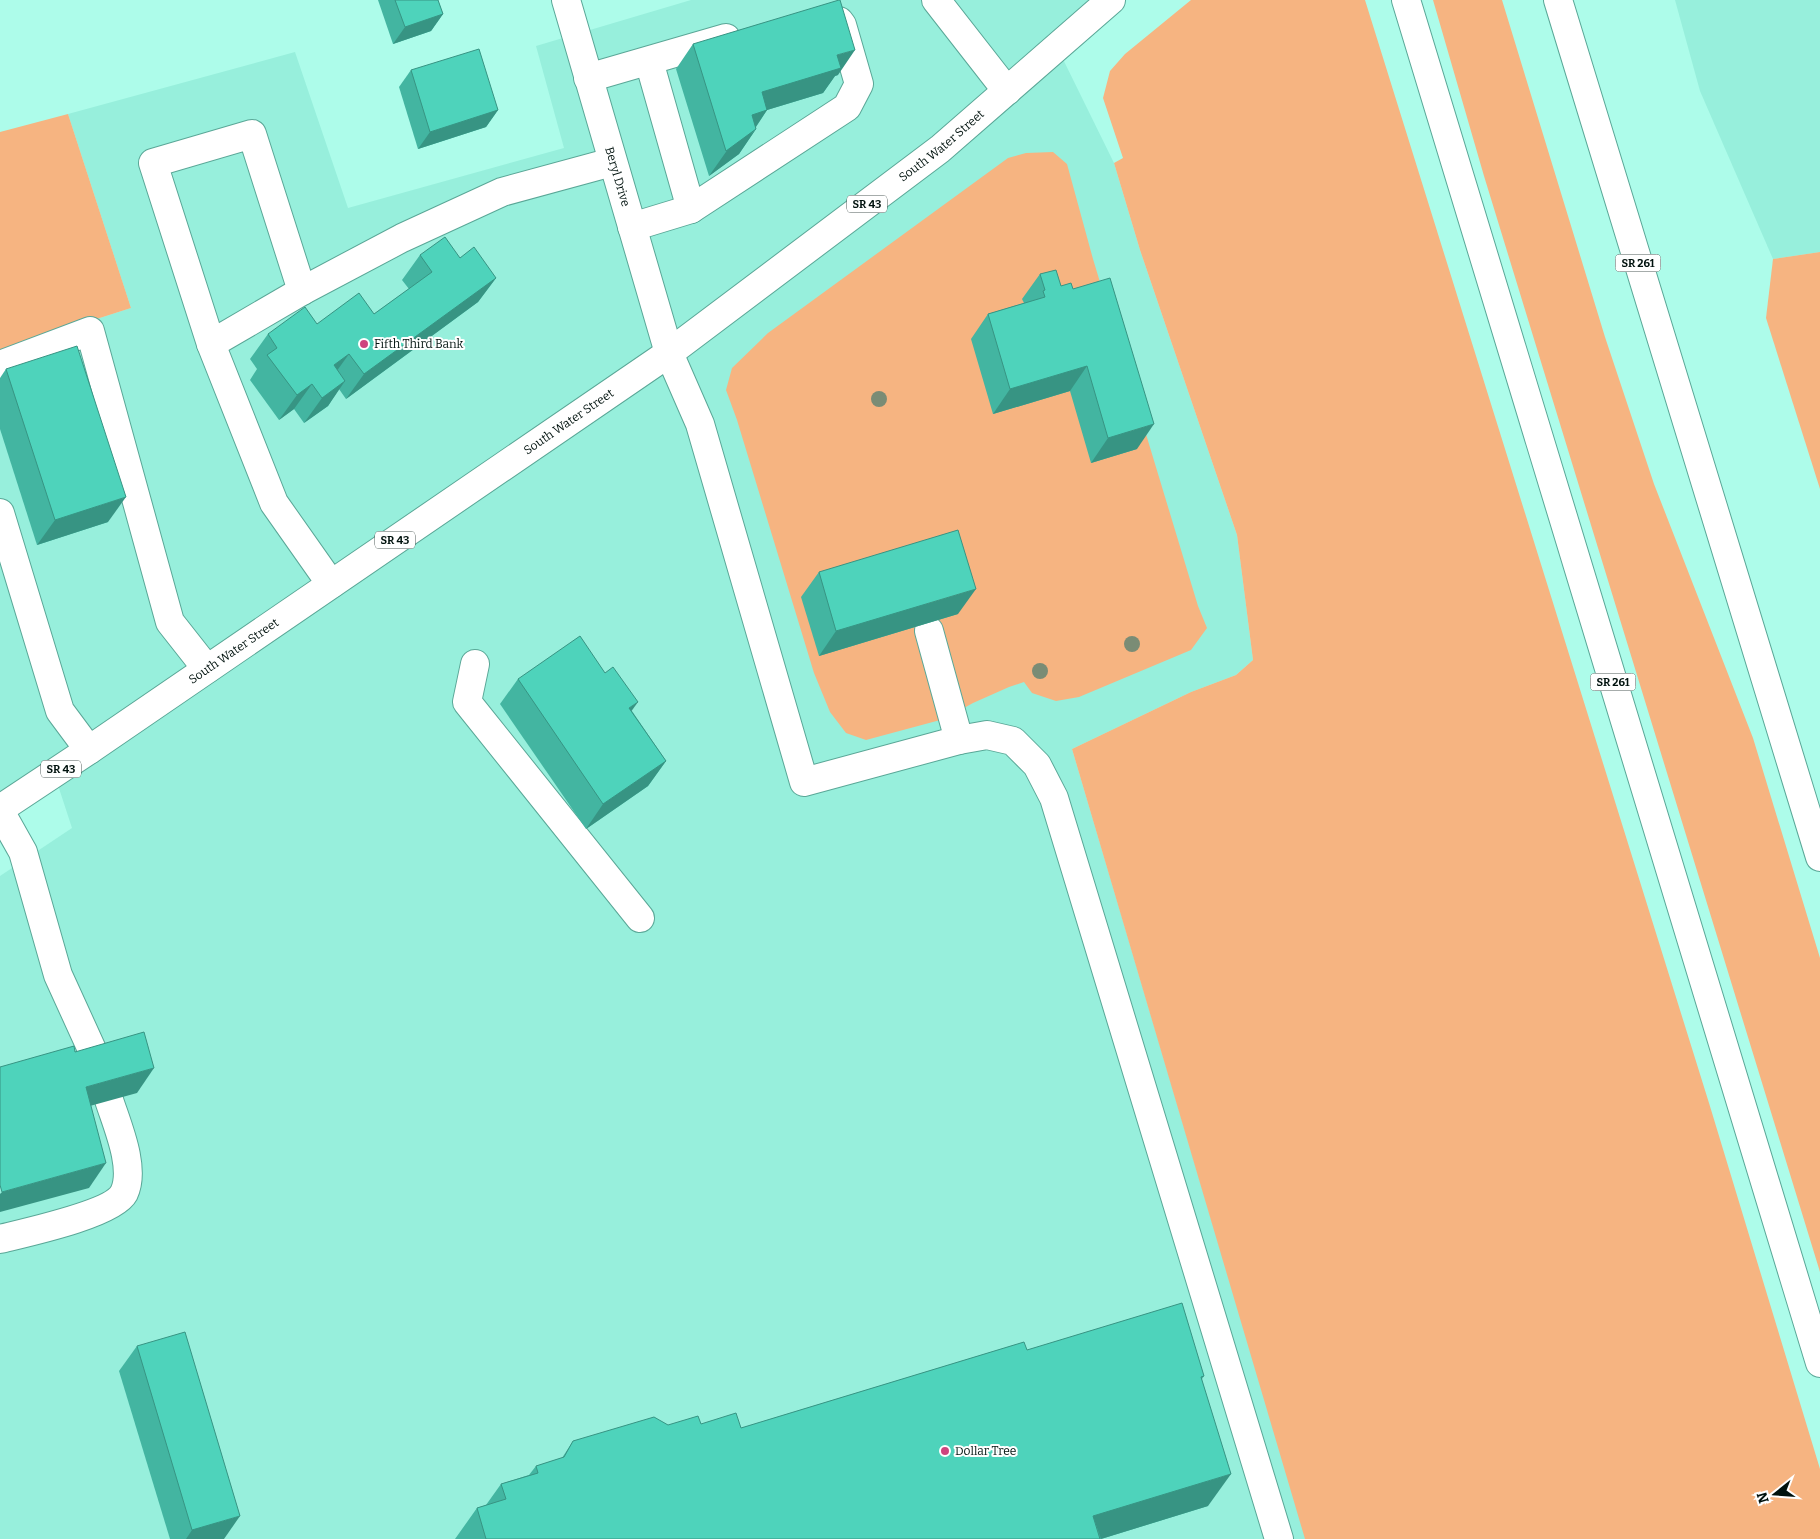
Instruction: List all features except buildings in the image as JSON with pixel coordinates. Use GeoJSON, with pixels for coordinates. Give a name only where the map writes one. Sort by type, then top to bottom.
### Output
{"type":"FeatureCollection","features":[{"type":"Feature","properties":{"kind":"main road","name":"Beryl Drive"},"geometry":{"type":"LineString","coordinates":[[566,0],[669,353],[700,424],[804,782],[959,740]]}},
{"type":"Feature","properties":{"kind":"main road"},"geometry":{"type":"LineString","coordinates":[[936,0],[1007,90]]}},
{"type":"Feature","properties":{"kind":"main road","name":"South Water Street"},"geometry":{"type":"LineString","coordinates":[[0,810],[669,353],[940,150],[1111,0]]}},
{"type":"Feature","properties":{"kind":"main road","name":"SR 261"},"geometry":{"type":"LineString","coordinates":[[1406,0],[1820,1363]]}},
{"type":"Feature","properties":{"kind":"main road","name":"SR 261"},"geometry":{"type":"LineString","coordinates":[[1558,0],[1820,857]]}},
{"type":"Feature","properties":{"kind":"main road"},"geometry":{"type":"LineString","coordinates":[[632,227],[691,210],[847,108],[859,84],[842,25],[833,14],[819,12]]}},
{"type":"Feature","properties":{"kind":"main road"},"geometry":{"type":"LineString","coordinates":[[588,78],[745,32]]}},
{"type":"Feature","properties":{"kind":"main road"},"geometry":{"type":"LineString","coordinates":[[649,61],[691,210]]}},
{"type":"Feature","properties":{"kind":"main road"},"geometry":{"type":"LineString","coordinates":[[302,292],[252,134],[153,163],[211,344],[274,503],[331,584]]}},
{"type":"Feature","properties":{"kind":"main road"},"geometry":{"type":"LineString","coordinates":[[211,344],[402,238],[502,192],[612,162]]}},
{"type":"Feature","properties":{"kind":"main road"},"geometry":{"type":"LineString","coordinates":[[0,365],[90,331],[170,622],[207,669]]}},
{"type":"Feature","properties":{"kind":"main road"},"geometry":{"type":"LineString","coordinates":[[0,513],[60,711],[90,750]]}},
{"type":"Feature","properties":{"kind":"main road"},"geometry":{"type":"LineString","coordinates":[[929,631],[959,740],[987,735],[1013,741],[1037,765],[1054,798],[1279,1539]]}},
{"type":"Feature","properties":{"kind":"main road"},"geometry":{"type":"LineString","coordinates":[[475,664],[467,702],[640,918]]}},
{"type":"Feature","properties":{"kind":"main road"},"geometry":{"type":"LineString","coordinates":[[0,810],[23,852],[58,975],[99,1065]]}},
{"type":"Feature","properties":{"kind":"main road"},"geometry":{"type":"LineString","coordinates":[[0,1239],[80,1217],[109,1206],[124,1194],[128,1175],[125,1150],[110,1100]]}},
{"type":"Feature","properties":{"kind":"shaded area"},"geometry":{"type":"Polygon","coordinates":[[[691,0],[1111,0],[1057,47],[1114,163],[1140,250],[1237,535],[1253,660],[1236,675],[1191,692],[1072,749],[1306,1539],[0,1539],[0,876],[72,828],[54,773],[0,809],[0,350],[131,308],[68,114],[295,52],[348,208],[564,148],[536,46],[691,0]]]}},
{"type":"Feature","properties":{"kind":"shaded area"},"geometry":{"type":"Polygon","coordinates":[[[1191,0],[1365,0],[1709,1103],[1820,1469],[1820,1539],[1305,1539],[1072,749],[1191,692],[1236,675],[1253,660],[1237,535],[1140,250],[1114,163],[1123,158],[1103,98],[1110,71],[1125,54],[1191,0]]]}},
{"type":"Feature","properties":{"kind":"shaded area"},"geometry":{"type":"Polygon","coordinates":[[[1433,0],[1502,0],[1605,337],[1654,484],[1753,738],[1820,958],[1820,1272],[1484,176],[1433,0]]]}},
{"type":"Feature","properties":{"kind":"shaded area"},"geometry":{"type":"Polygon","coordinates":[[[1675,0],[1820,0],[1820,252],[1773,259],[1700,91],[1675,0]]]}},
{"type":"Feature","properties":{"kind":"shaded area"},"geometry":{"type":"Polygon","coordinates":[[[68,114],[131,308],[0,350],[0,132],[68,114]]]}},
{"type":"Feature","properties":{"kind":"shaded area"},"geometry":{"type":"Polygon","coordinates":[[[1053,152],[1067,164],[1093,259],[1198,606],[1207,628],[1191,650],[1079,697],[1056,701],[1032,693],[1024,682],[973,703],[944,719],[866,740],[846,733],[830,712],[814,673],[737,420],[726,390],[732,368],[768,333],[1008,158],[1026,153],[1053,152]]]}},
{"type":"Feature","properties":{"kind":"shaded area"},"geometry":{"type":"Polygon","coordinates":[[[1820,252],[1820,489],[1766,318],[1773,259],[1820,252]]]}},
{"type":"Feature","properties":{"kind":"place","name":"Fifth Third Bank"},"geometry":{"type":"Point","coordinates":[364,344]}},
{"type":"Feature","properties":{"kind":"place","name":"Dollar Tree"},"geometry":{"type":"Point","coordinates":[945,1451]}}]}
